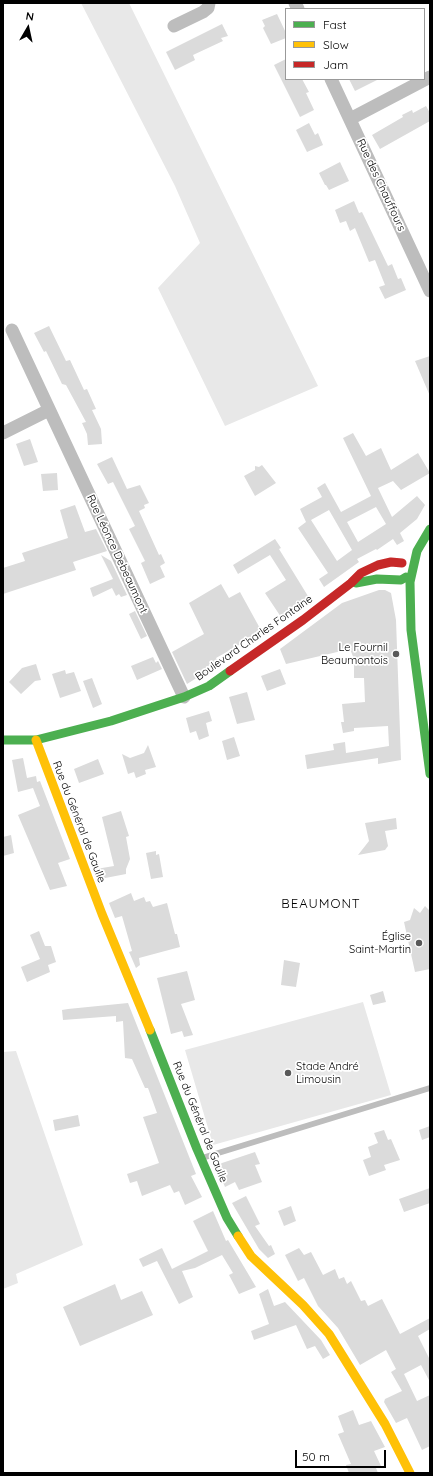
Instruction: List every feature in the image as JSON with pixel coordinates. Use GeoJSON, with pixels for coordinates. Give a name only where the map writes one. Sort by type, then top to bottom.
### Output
{"type":"FeatureCollection","features":[{"type":"Feature","properties":{"kind":"street"},"geometry":{"type":"LineString","coordinates":[[174,26],[203,12],[208,8],[208,3]]}},
{"type":"Feature","properties":{"kind":"street","name":"Rue des Chauffours"},"geometry":{"type":"LineString","coordinates":[[331,80],[430,291]]}},
{"type":"Feature","properties":{"kind":"street"},"geometry":{"type":"LineString","coordinates":[[350,119],[424,80]]}},
{"type":"Feature","properties":{"kind":"street","name":"Rue Léonce Debeaumont"},"geometry":{"type":"LineString","coordinates":[[12,330],[184,697]]}},
{"type":"Feature","properties":{"kind":"street"},"geometry":{"type":"LineString","coordinates":[[3,433],[49,410]]}},
{"type":"Feature","properties":{"kind":"street"},"geometry":{"type":"LineString","coordinates":[[410,595],[406,587],[406,565],[417,551],[428,525]]}},
{"type":"Feature","properties":{"kind":"street"},"geometry":{"type":"LineString","coordinates":[[411,630],[403,612],[406,565],[428,525]]}},
{"type":"Feature","properties":{"kind":"street","name":"Boulevard Charles Fontaine"},"geometry":{"type":"LineString","coordinates":[[3,740],[36,740],[111,721],[184,697],[209,686],[351,583],[361,573],[378,565],[391,562],[406,565]]}},
{"type":"Feature","properties":{"kind":"street"},"geometry":{"type":"LineString","coordinates":[[406,565],[410,582],[412,611],[411,630],[430,774]]}},
{"type":"Feature","properties":{"kind":"street","name":"Boulevard Charles Fontaine"},"geometry":{"type":"LineString","coordinates":[[351,583],[377,578],[406,565]]}},
{"type":"Feature","properties":{"kind":"street","name":"Rue du Général de Gaulle"},"geometry":{"type":"LineString","coordinates":[[36,740],[102,914],[160,1054],[201,1159],[227,1218],[251,1256],[303,1305],[329,1334],[384,1424],[410,1473]]}},
{"type":"Feature","properties":{"kind":"lane"},"geometry":{"type":"LineString","coordinates":[[201,1159],[430,1088]]}},
{"type":"Feature","properties":{"kind":"shaded area"},"geometry":{"type":"Polygon","coordinates":[[[81,3],[129,3],[318,386],[225,426],[158,288],[200,243],[175,186],[81,3]]]}},
{"type":"Feature","properties":{"kind":"shaded area","name":"Stade André Limousin"},"geometry":{"type":"Polygon","coordinates":[[[363,1002],[391,1095],[213,1145],[185,1050],[363,1002]]]}},
{"type":"Feature","properties":{"kind":"shaded area"},"geometry":{"type":"Polygon","coordinates":[[[16,1051],[83,1245],[16,1274],[18,1283],[3,1289],[3,1052],[16,1051]]]}},
{"type":"Feature","properties":{"kind":"building"},"geometry":{"type":"Polygon","coordinates":[[[277,14],[285,31],[285,38],[271,44],[263,28],[265,26],[262,20],[277,14]]]}},
{"type":"Feature","properties":{"kind":"building"},"geometry":{"type":"Polygon","coordinates":[[[222,24],[228,36],[221,38],[223,41],[193,55],[195,60],[175,70],[166,52],[222,24]]]}},
{"type":"Feature","properties":{"kind":"building"},"geometry":{"type":"Polygon","coordinates":[[[285,60],[285,80],[303,80],[309,92],[306,93],[314,110],[300,117],[274,65],[285,60]]]}},
{"type":"Feature","properties":{"kind":"building"},"geometry":{"type":"Polygon","coordinates":[[[350,80],[377,80],[355,91],[350,80]]]}},
{"type":"Feature","properties":{"kind":"building"},"geometry":{"type":"Polygon","coordinates":[[[426,106],[430,113],[430,121],[380,149],[372,135],[403,117],[402,115],[412,110],[413,113],[426,106]]]}},
{"type":"Feature","properties":{"kind":"building"},"geometry":{"type":"Polygon","coordinates":[[[309,123],[315,135],[318,133],[323,145],[307,152],[296,130],[309,123]]]}},
{"type":"Feature","properties":{"kind":"building"},"geometry":{"type":"Polygon","coordinates":[[[340,162],[349,181],[329,190],[319,173],[340,162]]]}},
{"type":"Feature","properties":{"kind":"building"},"geometry":{"type":"Polygon","coordinates":[[[354,201],[359,213],[362,212],[388,266],[392,264],[398,279],[401,278],[406,290],[385,299],[379,287],[385,285],[375,260],[369,262],[355,228],[350,231],[346,221],[340,223],[335,210],[354,201]]]}},
{"type":"Feature","properties":{"kind":"building"},"geometry":{"type":"Polygon","coordinates":[[[49,326],[66,361],[70,360],[84,390],[87,389],[96,409],[92,410],[101,429],[102,444],[88,445],[87,434],[82,423],[86,422],[66,385],[62,384],[46,351],[44,352],[34,333],[49,326]]]}},
{"type":"Feature","properties":{"kind":"building"},"geometry":{"type":"Polygon","coordinates":[[[430,356],[430,396],[415,361],[430,356]]]}},
{"type":"Feature","properties":{"kind":"building"},"geometry":{"type":"Polygon","coordinates":[[[353,433],[366,456],[381,448],[391,470],[418,453],[430,473],[401,490],[393,481],[378,488],[392,517],[417,496],[425,505],[417,519],[400,533],[404,541],[397,545],[393,539],[377,550],[376,549],[357,559],[359,562],[324,587],[319,579],[328,573],[298,528],[306,522],[300,509],[322,497],[317,488],[325,483],[341,512],[371,496],[343,438],[353,433]],[[376,507],[347,522],[358,542],[386,524],[376,507]],[[329,510],[311,520],[337,561],[352,550],[329,510]]]}},
{"type":"Feature","properties":{"kind":"building"},"geometry":{"type":"Polygon","coordinates":[[[30,439],[38,462],[24,466],[16,444],[30,439]]]}},
{"type":"Feature","properties":{"kind":"building"},"geometry":{"type":"Polygon","coordinates":[[[112,457],[127,489],[140,485],[149,503],[144,505],[145,508],[139,511],[159,555],[161,554],[165,563],[160,566],[165,577],[150,584],[141,563],[145,561],[129,529],[135,526],[113,482],[108,484],[97,464],[112,457]]]}},
{"type":"Feature","properties":{"kind":"building"},"geometry":{"type":"Polygon","coordinates":[[[262,465],[276,483],[255,496],[244,476],[255,470],[255,466],[259,467],[262,465]]]}},
{"type":"Feature","properties":{"kind":"building"},"geometry":{"type":"Polygon","coordinates":[[[57,473],[58,490],[43,491],[41,474],[57,473]]]}},
{"type":"Feature","properties":{"kind":"building"},"geometry":{"type":"Polygon","coordinates":[[[75,505],[85,532],[96,529],[107,551],[73,562],[76,570],[3,594],[3,568],[25,561],[22,553],[68,538],[60,510],[75,505]]]}},
{"type":"Feature","properties":{"kind":"building"},"geometry":{"type":"Polygon","coordinates":[[[275,539],[281,548],[279,549],[311,601],[283,620],[265,593],[286,580],[270,555],[238,574],[233,565],[275,539]]]}},
{"type":"Feature","properties":{"kind":"building"},"geometry":{"type":"Polygon","coordinates":[[[101,555],[111,561],[127,595],[121,597],[119,594],[116,596],[112,588],[93,597],[90,588],[113,579],[101,555]]]}},
{"type":"Feature","properties":{"kind":"building"},"geometry":{"type":"Polygon","coordinates":[[[221,584],[229,598],[240,592],[262,632],[216,658],[219,664],[187,684],[172,652],[204,634],[189,603],[221,584]]]}},
{"type":"Feature","properties":{"kind":"building"},"geometry":{"type":"Polygon","coordinates":[[[379,590],[385,590],[391,593],[396,620],[401,760],[378,764],[378,758],[307,769],[305,755],[334,750],[333,744],[345,742],[346,753],[389,746],[388,726],[354,728],[354,731],[343,733],[341,722],[344,722],[342,704],[365,702],[364,678],[354,678],[354,659],[350,649],[286,664],[280,649],[342,603],[379,590]]]}},
{"type":"Feature","properties":{"kind":"building"},"geometry":{"type":"Polygon","coordinates":[[[135,611],[147,636],[141,639],[129,614],[135,611]]]}},
{"type":"Feature","properties":{"kind":"building"},"geometry":{"type":"Polygon","coordinates":[[[153,657],[156,663],[158,661],[162,669],[137,680],[131,666],[153,657]]]}},
{"type":"Feature","properties":{"kind":"building"},"geometry":{"type":"Polygon","coordinates":[[[36,664],[41,680],[35,681],[21,694],[9,682],[22,668],[36,664]]]}},
{"type":"Feature","properties":{"kind":"building"},"geometry":{"type":"Polygon","coordinates":[[[280,669],[286,684],[267,691],[261,676],[280,669]]]}},
{"type":"Feature","properties":{"kind":"building"},"geometry":{"type":"Polygon","coordinates":[[[65,670],[66,674],[74,672],[81,691],[60,698],[52,674],[65,670]]]}},
{"type":"Feature","properties":{"kind":"building"},"geometry":{"type":"Polygon","coordinates":[[[92,678],[102,704],[93,708],[83,681],[92,678]]]}},
{"type":"Feature","properties":{"kind":"building"},"geometry":{"type":"Polygon","coordinates":[[[247,692],[255,720],[237,724],[229,697],[247,692]]]}},
{"type":"Feature","properties":{"kind":"building"},"geometry":{"type":"Polygon","coordinates":[[[209,711],[212,721],[206,723],[209,736],[199,740],[196,731],[190,733],[186,718],[209,711]]]}},
{"type":"Feature","properties":{"kind":"building"},"geometry":{"type":"Polygon","coordinates":[[[234,737],[240,756],[227,760],[222,741],[234,737]]]}},
{"type":"Feature","properties":{"kind":"building"},"geometry":{"type":"Polygon","coordinates":[[[148,745],[156,767],[145,770],[146,774],[136,778],[134,772],[128,774],[122,754],[130,758],[144,753],[148,745]]]}},
{"type":"Feature","properties":{"kind":"building"},"geometry":{"type":"Polygon","coordinates":[[[23,758],[27,778],[36,776],[37,782],[40,781],[70,859],[58,863],[67,886],[50,890],[18,815],[40,806],[33,788],[18,792],[12,760],[23,758]]]}},
{"type":"Feature","properties":{"kind":"building"},"geometry":{"type":"Polygon","coordinates":[[[98,759],[104,774],[79,783],[74,769],[98,759]]]}},
{"type":"Feature","properties":{"kind":"building"},"geometry":{"type":"Polygon","coordinates":[[[121,811],[129,836],[126,837],[130,859],[126,869],[126,874],[100,879],[96,869],[114,866],[102,817],[121,811]]]}},
{"type":"Feature","properties":{"kind":"building"},"geometry":{"type":"Polygon","coordinates":[[[396,818],[397,829],[385,831],[388,846],[385,850],[358,855],[369,841],[365,823],[396,818]]]}},
{"type":"Feature","properties":{"kind":"building"},"geometry":{"type":"Polygon","coordinates":[[[11,835],[14,853],[3,856],[3,837],[11,835]]]}},
{"type":"Feature","properties":{"kind":"building"},"geometry":{"type":"Polygon","coordinates":[[[156,851],[156,855],[159,854],[163,877],[151,879],[146,853],[156,851]]]}},
{"type":"Feature","properties":{"kind":"building"},"geometry":{"type":"Polygon","coordinates":[[[131,893],[134,901],[144,897],[146,902],[150,901],[153,907],[167,903],[180,947],[139,958],[140,965],[136,968],[129,952],[132,951],[122,916],[115,918],[109,903],[131,893]]]}},
{"type":"Feature","properties":{"kind":"building","name":"Église Saint-Martin"},"geometry":{"type":"Polygon","coordinates":[[[425,906],[430,911],[430,969],[415,972],[404,922],[410,920],[414,908],[420,913],[425,906]]]}},
{"type":"Feature","properties":{"kind":"building"},"geometry":{"type":"Polygon","coordinates":[[[39,931],[45,946],[51,946],[56,962],[48,965],[50,972],[27,982],[21,967],[40,959],[30,935],[39,931]]]}},
{"type":"Feature","properties":{"kind":"building"},"geometry":{"type":"Polygon","coordinates":[[[284,960],[300,963],[296,987],[281,985],[284,960]]]}},
{"type":"Feature","properties":{"kind":"building"},"geometry":{"type":"Polygon","coordinates":[[[187,971],[195,1000],[181,1004],[193,1035],[184,1037],[182,1031],[171,1034],[157,978],[187,971]]]}},
{"type":"Feature","properties":{"kind":"building"},"geometry":{"type":"Polygon","coordinates":[[[383,991],[386,1002],[373,1005],[370,995],[383,991]]]}},
{"type":"Feature","properties":{"kind":"building"},"geometry":{"type":"Polygon","coordinates":[[[128,1003],[196,1174],[191,1176],[202,1197],[185,1205],[179,1191],[174,1193],[170,1185],[142,1196],[137,1181],[130,1183],[127,1174],[159,1163],[143,1117],[157,1113],[148,1088],[145,1088],[132,1059],[125,1058],[123,1021],[116,1022],[116,1016],[63,1020],[62,1010],[128,1003]]]}},
{"type":"Feature","properties":{"kind":"building"},"geometry":{"type":"Polygon","coordinates":[[[78,1115],[80,1126],[55,1131],[53,1120],[78,1115]]]}},
{"type":"Feature","properties":{"kind":"building"},"geometry":{"type":"Polygon","coordinates":[[[430,1126],[430,1137],[422,1140],[419,1130],[430,1126]]]}},
{"type":"Feature","properties":{"kind":"building"},"geometry":{"type":"Polygon","coordinates":[[[384,1130],[388,1140],[391,1139],[400,1160],[384,1165],[386,1170],[369,1176],[363,1160],[371,1157],[368,1147],[378,1143],[374,1133],[384,1130]]]}},
{"type":"Feature","properties":{"kind":"building"},"geometry":{"type":"Polygon","coordinates":[[[255,1152],[260,1164],[255,1165],[262,1182],[239,1190],[235,1182],[225,1187],[216,1165],[255,1152]]]}},
{"type":"Feature","properties":{"kind":"building"},"geometry":{"type":"Polygon","coordinates":[[[430,1188],[430,1203],[404,1212],[399,1199],[430,1188]]]}},
{"type":"Feature","properties":{"kind":"building"},"geometry":{"type":"Polygon","coordinates":[[[246,1196],[260,1224],[255,1226],[269,1246],[271,1245],[275,1254],[268,1258],[259,1249],[232,1203],[246,1196]]]}},
{"type":"Feature","properties":{"kind":"building"},"geometry":{"type":"Polygon","coordinates":[[[291,1206],[296,1221],[284,1226],[278,1211],[291,1206]]]}},
{"type":"Feature","properties":{"kind":"building"},"geometry":{"type":"Polygon","coordinates":[[[213,1211],[226,1241],[228,1240],[256,1287],[239,1294],[229,1275],[233,1273],[222,1255],[195,1268],[182,1271],[193,1297],[179,1304],[157,1261],[143,1267],[139,1259],[162,1248],[172,1269],[208,1251],[193,1221],[213,1211]]]}},
{"type":"Feature","properties":{"kind":"building"},"geometry":{"type":"Polygon","coordinates":[[[299,1248],[304,1255],[311,1252],[323,1275],[335,1269],[339,1279],[344,1277],[347,1284],[351,1281],[361,1301],[365,1300],[368,1306],[382,1299],[400,1334],[430,1318],[430,1329],[418,1336],[430,1360],[430,1382],[421,1365],[404,1374],[417,1401],[430,1395],[430,1446],[422,1450],[407,1418],[396,1423],[384,1402],[385,1399],[402,1391],[391,1372],[396,1369],[386,1350],[360,1365],[338,1328],[318,1306],[304,1278],[298,1281],[285,1255],[299,1248]]]}},
{"type":"Feature","properties":{"kind":"building"},"geometry":{"type":"Polygon","coordinates":[[[115,1284],[121,1300],[142,1291],[153,1315],[80,1346],[63,1307],[115,1284]]]}},
{"type":"Feature","properties":{"kind":"building"},"geometry":{"type":"Polygon","coordinates":[[[268,1289],[274,1306],[285,1302],[321,1340],[330,1355],[323,1359],[315,1346],[307,1349],[296,1325],[254,1340],[251,1331],[269,1324],[259,1294],[268,1289]]]}},
{"type":"Feature","properties":{"kind":"building"},"geometry":{"type":"Polygon","coordinates":[[[353,1410],[359,1425],[371,1421],[385,1447],[374,1451],[381,1466],[376,1468],[378,1473],[349,1473],[346,1465],[351,1464],[338,1434],[344,1432],[338,1416],[353,1410]]]}},
{"type":"Feature","properties":{"kind":"traffic: fast"},"geometry":{"type":"LineString","coordinates":[[430,529],[417,551],[410,582],[411,630],[430,774]]}},
{"type":"Feature","properties":{"kind":"traffic: fast"},"geometry":{"type":"LineString","coordinates":[[356,583],[377,579],[401,580],[406,577]]}},
{"type":"Feature","properties":{"kind":"traffic: fast"},"geometry":{"type":"LineString","coordinates":[[3,740],[36,740],[111,721],[184,697],[209,686],[230,671]]}},
{"type":"Feature","properties":{"kind":"traffic: fast"},"geometry":{"type":"LineString","coordinates":[[150,1030],[197,1149],[227,1218],[238,1236]]}},
{"type":"Feature","properties":{"kind":"traffic: slow"},"geometry":{"type":"LineString","coordinates":[[36,740],[102,914],[150,1030]]}},
{"type":"Feature","properties":{"kind":"traffic: slow"},"geometry":{"type":"LineString","coordinates":[[238,1236],[251,1256],[303,1305],[329,1334],[385,1424],[410,1473]]}},
{"type":"Feature","properties":{"kind":"traffic: jam"},"geometry":{"type":"LineString","coordinates":[[230,671],[303,620],[351,583],[361,573],[378,565],[391,562],[402,563]]}},
{"type":"Feature","properties":{"kind":"place","name":"Le Fournil Beaumontois"},"geometry":{"type":"Point","coordinates":[396,654]}},
{"type":"Feature","properties":{"kind":"place","name":"Église Saint-Martin"},"geometry":{"type":"Point","coordinates":[419,943]}},
{"type":"Feature","properties":{"kind":"place","name":"Stade André Limousin"},"geometry":{"type":"Point","coordinates":[288,1073]}},
{"type":"Feature","properties":{"kind":"district","name":"BEAUMONT"},"geometry":{"type":"Point","coordinates":[321,904]}}]}
